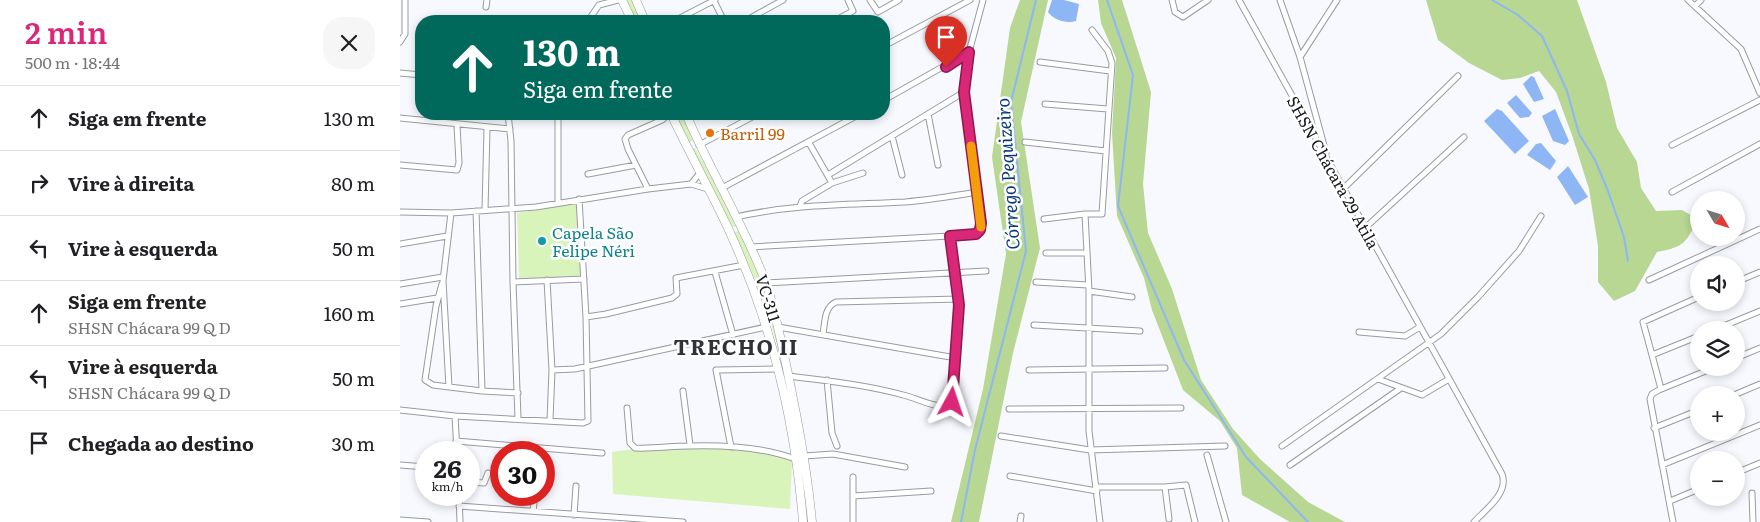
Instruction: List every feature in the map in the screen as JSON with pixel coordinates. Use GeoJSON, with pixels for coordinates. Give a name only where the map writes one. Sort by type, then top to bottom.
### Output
{"type":"FeatureCollection","features":[{"type":"Feature","properties":{"kind":"main road"},"geometry":{"type":"LineString","coordinates":[[622,0],[629,15]]}},
{"type":"Feature","properties":{"kind":"main road"},"geometry":{"type":"LineString","coordinates":[[636,0],[642,15]]}},
{"type":"Feature","properties":{"kind":"main road"},"geometry":{"type":"LineString","coordinates":[[688,120],[699,146]]}},
{"type":"Feature","properties":{"kind":"main road"},"geometry":{"type":"LineString","coordinates":[[675,122],[727,226],[744,265],[766,328],[778,369],[795,459],[803,522]]}},
{"type":"Feature","properties":{"kind":"main road"},"geometry":{"type":"LineString","coordinates":[[688,151],[689,144],[699,146]]}},
{"type":"Feature","properties":{"kind":"main road","name":"VC-311"},"geometry":{"type":"LineString","coordinates":[[699,146],[738,220],[766,283],[778,327],[804,456],[812,522]]}},
{"type":"Feature","properties":{"kind":"main road"},"geometry":{"type":"LineString","coordinates":[[727,226],[734,230],[738,220]]}},
{"type":"Feature","properties":{"kind":"street"},"geometry":{"type":"LineString","coordinates":[[400,42],[405,34],[406,0]]}},
{"type":"Feature","properties":{"kind":"street"},"geometry":{"type":"LineString","coordinates":[[486,7],[487,0]]}},
{"type":"Feature","properties":{"kind":"street"},"geometry":{"type":"LineString","coordinates":[[592,15],[599,5],[618,0]]}},
{"type":"Feature","properties":{"kind":"street"},"geometry":{"type":"LineString","coordinates":[[685,15],[714,0],[721,15]]}},
{"type":"Feature","properties":{"kind":"street"},"geometry":{"type":"LineString","coordinates":[[756,15],[783,0]]}},
{"type":"Feature","properties":{"kind":"street"},"geometry":{"type":"LineString","coordinates":[[845,15],[853,11],[848,0]]}},
{"type":"Feature","properties":{"kind":"street"},"geometry":{"type":"LineString","coordinates":[[870,0],[878,12],[899,0]]}},
{"type":"Feature","properties":{"kind":"street"},"geometry":{"type":"LineString","coordinates":[[890,43],[970,0]]}},
{"type":"Feature","properties":{"kind":"street"},"geometry":{"type":"LineString","coordinates":[[750,247],[950,236],[976,234],[980,230],[964,92],[969,52],[983,0]]}},
{"type":"Feature","properties":{"kind":"street"},"geometry":{"type":"LineString","coordinates":[[1172,0],[1175,12],[1183,18],[1201,2],[1208,0]]}},
{"type":"Feature","properties":{"kind":"street","name":"SHSN Chácara 29 Atila"},"geometry":{"type":"LineString","coordinates":[[1238,0],[1502,474],[1504,485],[1474,522]]}},
{"type":"Feature","properties":{"kind":"street"},"geometry":{"type":"LineString","coordinates":[[1280,0],[1300,57],[1328,161]]}},
{"type":"Feature","properties":{"kind":"street"},"geometry":{"type":"LineString","coordinates":[[1300,57],[1337,0]]}},
{"type":"Feature","properties":{"kind":"street"},"geometry":{"type":"LineString","coordinates":[[1688,0],[1741,49],[1760,93]]}},
{"type":"Feature","properties":{"kind":"street"},"geometry":{"type":"LineString","coordinates":[[1695,6],[1702,0]]}},
{"type":"Feature","properties":{"kind":"street"},"geometry":{"type":"LineString","coordinates":[[1044,219],[1102,214],[1112,58],[1092,30]]}},
{"type":"Feature","properties":{"kind":"street"},"geometry":{"type":"LineString","coordinates":[[890,97],[969,52]]}},
{"type":"Feature","properties":{"kind":"street"},"geometry":{"type":"LineString","coordinates":[[1040,62],[1110,71]]}},
{"type":"Feature","properties":{"kind":"street"},"geometry":{"type":"LineString","coordinates":[[400,73],[415,74]]}},
{"type":"Feature","properties":{"kind":"street"},"geometry":{"type":"LineString","coordinates":[[1343,188],[1458,76]]}},
{"type":"Feature","properties":{"kind":"street"},"geometry":{"type":"LineString","coordinates":[[828,175],[964,92]]}},
{"type":"Feature","properties":{"kind":"street"},"geometry":{"type":"LineString","coordinates":[[1672,145],[1760,100]]}},
{"type":"Feature","properties":{"kind":"street"},"geometry":{"type":"LineString","coordinates":[[1045,104],[1108,109]]}},
{"type":"Feature","properties":{"kind":"street"},"geometry":{"type":"LineString","coordinates":[[928,114],[938,165]]}},
{"type":"Feature","properties":{"kind":"street"},"geometry":{"type":"LineString","coordinates":[[400,118],[415,120]]}},
{"type":"Feature","properties":{"kind":"street"},"geometry":{"type":"LineString","coordinates":[[416,120],[510,129]]}},
{"type":"Feature","properties":{"kind":"street"},"geometry":{"type":"LineString","coordinates":[[509,120],[518,418]]}},
{"type":"Feature","properties":{"kind":"street"},"geometry":{"type":"LineString","coordinates":[[558,120],[558,203]]}},
{"type":"Feature","properties":{"kind":"street"},"geometry":{"type":"LineString","coordinates":[[648,189],[626,139],[628,135],[662,120],[675,122]]}},
{"type":"Feature","properties":{"kind":"street"},"geometry":{"type":"LineString","coordinates":[[699,146],[747,120]]}},
{"type":"Feature","properties":{"kind":"street"},"geometry":{"type":"LineString","coordinates":[[722,188],[849,120]]}},
{"type":"Feature","properties":{"kind":"street"},"geometry":{"type":"LineString","coordinates":[[400,165],[454,171],[460,163],[457,125]]}},
{"type":"Feature","properties":{"kind":"street"},"geometry":{"type":"LineString","coordinates":[[485,210],[487,128]]}},
{"type":"Feature","properties":{"kind":"street"},"geometry":{"type":"LineString","coordinates":[[892,136],[902,175]]}},
{"type":"Feature","properties":{"kind":"street"},"geometry":{"type":"LineString","coordinates":[[1365,228],[1464,137]]}},
{"type":"Feature","properties":{"kind":"street"},"geometry":{"type":"LineString","coordinates":[[1025,142],[1106,152]]}},
{"type":"Feature","properties":{"kind":"street"},"geometry":{"type":"LineString","coordinates":[[809,143],[832,183]]}},
{"type":"Feature","properties":{"kind":"street"},"geometry":{"type":"LineString","coordinates":[[1672,192],[1760,144]]}},
{"type":"Feature","properties":{"kind":"street"},"geometry":{"type":"LineString","coordinates":[[588,174],[636,165]]}},
{"type":"Feature","properties":{"kind":"street"},"geometry":{"type":"LineString","coordinates":[[691,184],[700,173]]}},
{"type":"Feature","properties":{"kind":"street"},"geometry":{"type":"LineString","coordinates":[[800,206],[802,201],[832,183],[864,173]]}},
{"type":"Feature","properties":{"kind":"street"},"geometry":{"type":"LineString","coordinates":[[400,212],[451,213],[512,209],[691,184],[709,191]]}},
{"type":"Feature","properties":{"kind":"street"},"geometry":{"type":"LineString","coordinates":[[738,220],[800,206],[906,202],[977,192]]}},
{"type":"Feature","properties":{"kind":"street"},"geometry":{"type":"LineString","coordinates":[[400,410],[455,416],[583,423],[588,421],[586,316],[579,200]]}},
{"type":"Feature","properties":{"kind":"street"},"geometry":{"type":"LineString","coordinates":[[476,211],[482,391]]}},
{"type":"Feature","properties":{"kind":"street"},"geometry":{"type":"LineString","coordinates":[[449,387],[443,279],[451,213]]}},
{"type":"Feature","properties":{"kind":"street"},"geometry":{"type":"LineString","coordinates":[[1085,214],[1089,291],[1090,450],[1100,522]]}},
{"type":"Feature","properties":{"kind":"street"},"geometry":{"type":"LineString","coordinates":[[1282,446],[1429,344],[1464,312],[1519,251],[1541,216]]}},
{"type":"Feature","properties":{"kind":"street"},"geometry":{"type":"LineString","coordinates":[[1649,280],[1760,229]]}},
{"type":"Feature","properties":{"kind":"street"},"geometry":{"type":"LineString","coordinates":[[400,244],[447,236]]}},
{"type":"Feature","properties":{"kind":"street"},"geometry":{"type":"LineString","coordinates":[[788,376],[855,383],[948,406],[952,402],[959,299],[957,273],[950,236]]}},
{"type":"Feature","properties":{"kind":"street"},"geometry":{"type":"LineString","coordinates":[[1046,253],[1086,253]]}},
{"type":"Feature","properties":{"kind":"street"},"geometry":{"type":"LineString","coordinates":[[586,316],[606,314],[672,298],[677,294],[676,278],[744,265]]}},
{"type":"Feature","properties":{"kind":"street"},"geometry":{"type":"LineString","coordinates":[[715,272],[733,334]]}},
{"type":"Feature","properties":{"kind":"street"},"geometry":{"type":"LineString","coordinates":[[766,283],[986,272]]}},
{"type":"Feature","properties":{"kind":"street"},"geometry":{"type":"LineString","coordinates":[[1745,278],[1760,272]]}},
{"type":"Feature","properties":{"kind":"street"},"geometry":{"type":"LineString","coordinates":[[443,279],[437,298],[425,380],[429,384],[449,387],[518,393]]}},
{"type":"Feature","properties":{"kind":"street"},"geometry":{"type":"LineString","coordinates":[[400,284],[443,279]]}},
{"type":"Feature","properties":{"kind":"street"},"geometry":{"type":"LineString","coordinates":[[547,280],[552,370],[550,420]]}},
{"type":"Feature","properties":{"kind":"street"},"geometry":{"type":"LineString","coordinates":[[513,282],[584,280]]}},
{"type":"Feature","properties":{"kind":"street"},"geometry":{"type":"LineString","coordinates":[[1036,282],[1088,285]]}},
{"type":"Feature","properties":{"kind":"street"},"geometry":{"type":"LineString","coordinates":[[1089,291],[1132,297]]}},
{"type":"Feature","properties":{"kind":"street"},"geometry":{"type":"LineString","coordinates":[[400,304],[437,298]]}},
{"type":"Feature","properties":{"kind":"street"},"geometry":{"type":"LineString","coordinates":[[823,334],[828,309],[830,305],[836,302],[959,299]]}},
{"type":"Feature","properties":{"kind":"street"},"geometry":{"type":"LineString","coordinates":[[1661,389],[1643,322],[1690,301]]}},
{"type":"Feature","properties":{"kind":"street"},"geometry":{"type":"LineString","coordinates":[[1735,321],[1760,310]]}},
{"type":"Feature","properties":{"kind":"street"},"geometry":{"type":"LineString","coordinates":[[1034,325],[1089,330],[1140,331]]}},
{"type":"Feature","properties":{"kind":"street"},"geometry":{"type":"LineString","coordinates":[[778,327],[956,358]]}},
{"type":"Feature","properties":{"kind":"street"},"geometry":{"type":"LineString","coordinates":[[1359,332],[1405,336],[1420,327]]}},
{"type":"Feature","properties":{"kind":"street"},"geometry":{"type":"LineString","coordinates":[[552,370],[566,370],[766,328]]}},
{"type":"Feature","properties":{"kind":"street"},"geometry":{"type":"LineString","coordinates":[[1652,356],[1690,340]]}},
{"type":"Feature","properties":{"kind":"street"},"geometry":{"type":"LineString","coordinates":[[1745,354],[1760,348]]}},
{"type":"Feature","properties":{"kind":"street"},"geometry":{"type":"LineString","coordinates":[[1029,370],[1165,368]]}},
{"type":"Feature","properties":{"kind":"street"},"geometry":{"type":"LineString","coordinates":[[731,447],[716,370],[778,369]]}},
{"type":"Feature","properties":{"kind":"street"},"geometry":{"type":"LineString","coordinates":[[1674,522],[1654,428],[1650,399],[1654,392],[1694,376]]}},
{"type":"Feature","properties":{"kind":"street"},"geometry":{"type":"LineString","coordinates":[[1378,379],[1422,395],[1449,379]]}},
{"type":"Feature","properties":{"kind":"street"},"geometry":{"type":"LineString","coordinates":[[827,380],[832,433],[837,446]]}},
{"type":"Feature","properties":{"kind":"street"},"geometry":{"type":"LineString","coordinates":[[1745,390],[1760,384]]}},
{"type":"Feature","properties":{"kind":"street"},"geometry":{"type":"LineString","coordinates":[[1290,464],[1401,388]]}},
{"type":"Feature","properties":{"kind":"street"},"geometry":{"type":"LineString","coordinates":[[683,392],[690,446]]}},
{"type":"Feature","properties":{"kind":"street"},"geometry":{"type":"LineString","coordinates":[[627,408],[630,443],[639,448],[731,447],[783,455],[795,459]]}},
{"type":"Feature","properties":{"kind":"street"},"geometry":{"type":"LineString","coordinates":[[1009,409],[1181,408]]}},
{"type":"Feature","properties":{"kind":"street"},"geometry":{"type":"LineString","coordinates":[[1654,428],[1690,414]]}},
{"type":"Feature","properties":{"kind":"street"},"geometry":{"type":"LineString","coordinates":[[455,416],[456,441]]}},
{"type":"Feature","properties":{"kind":"street"},"geometry":{"type":"LineString","coordinates":[[1662,465],[1760,425]]}},
{"type":"Feature","properties":{"kind":"street"},"geometry":{"type":"LineString","coordinates":[[1001,436],[1090,450],[1225,446]]}},
{"type":"Feature","properties":{"kind":"street"},"geometry":{"type":"LineString","coordinates":[[480,443],[602,453]]}},
{"type":"Feature","properties":{"kind":"street"},"geometry":{"type":"LineString","coordinates":[[783,455],[793,448]]}},
{"type":"Feature","properties":{"kind":"street"},"geometry":{"type":"LineString","coordinates":[[804,456],[833,454],[905,467]]}},
{"type":"Feature","properties":{"kind":"street"},"geometry":{"type":"LineString","coordinates":[[1208,455],[1226,522]]}},
{"type":"Feature","properties":{"kind":"street"},"geometry":{"type":"LineString","coordinates":[[1745,469],[1760,463]]}},
{"type":"Feature","properties":{"kind":"street"},"geometry":{"type":"LineString","coordinates":[[400,465],[415,466]]}},
{"type":"Feature","properties":{"kind":"street"},"geometry":{"type":"LineString","coordinates":[[480,483],[484,483],[488,473]]}},
{"type":"Feature","properties":{"kind":"street"},"geometry":{"type":"LineString","coordinates":[[1010,476],[1096,489],[1186,485],[1195,522]]}},
{"type":"Feature","properties":{"kind":"street"},"geometry":{"type":"LineString","coordinates":[[853,477],[853,522]]}},
{"type":"Feature","properties":{"kind":"street"},"geometry":{"type":"LineString","coordinates":[[574,515],[576,486]]}},
{"type":"Feature","properties":{"kind":"street"},"geometry":{"type":"LineString","coordinates":[[1164,487],[1169,519]]}},
{"type":"Feature","properties":{"kind":"street"},"geometry":{"type":"LineString","coordinates":[[853,496],[930,490]]}},
{"type":"Feature","properties":{"kind":"street"},"geometry":{"type":"LineString","coordinates":[[1670,501],[1690,493]]}},
{"type":"Feature","properties":{"kind":"street"},"geometry":{"type":"LineString","coordinates":[[1752,493],[1753,522]]}},
{"type":"Feature","properties":{"kind":"street"},"geometry":{"type":"LineString","coordinates":[[460,522],[459,506],[683,522]]}},
{"type":"Feature","properties":{"kind":"street"},"geometry":{"type":"LineString","coordinates":[[533,511],[534,506]]}},
{"type":"Feature","properties":{"kind":"street"},"geometry":{"type":"LineString","coordinates":[[400,520],[428,522]]}},
{"type":"Feature","properties":{"kind":"green space"},"geometry":{"type":"Polygon","coordinates":[[[626,0],[632,0],[638,15],[632,15],[626,0]]]}},
{"type":"Feature","properties":{"kind":"green space"},"geometry":{"type":"Polygon","coordinates":[[[1020,0],[1048,0],[1021,122],[1040,248],[1013,353],[979,522],[951,522],[983,389],[1006,254],[992,157],[1010,28],[1020,0]]]}},
{"type":"Feature","properties":{"kind":"green space"},"geometry":{"type":"Polygon","coordinates":[[[1098,0],[1122,0],[1151,92],[1143,184],[1148,233],[1172,289],[1201,380],[1233,429],[1260,459],[1308,502],[1345,522],[1290,522],[1242,495],[1237,448],[1220,421],[1183,390],[1152,310],[1144,278],[1117,216],[1112,133],[1116,58],[1101,23],[1098,0]]]}},
{"type":"Feature","properties":{"kind":"green space"},"geometry":{"type":"Polygon","coordinates":[[[1426,0],[1577,0],[1606,82],[1617,128],[1637,162],[1641,188],[1656,211],[1682,210],[1690,214],[1690,234],[1687,239],[1679,246],[1657,252],[1635,291],[1614,301],[1598,282],[1598,246],[1589,189],[1556,92],[1539,71],[1520,78],[1502,80],[1469,63],[1438,40],[1426,0]]]}},
{"type":"Feature","properties":{"kind":"green space"},"geometry":{"type":"Polygon","coordinates":[[[677,120],[684,120],[693,141],[687,143],[677,120]]]}},
{"type":"Feature","properties":{"kind":"green space"},"geometry":{"type":"Polygon","coordinates":[[[692,148],[695,148],[723,197],[736,227],[733,227],[715,196],[692,148]]]}},
{"type":"Feature","properties":{"kind":"green space"},"geometry":{"type":"Polygon","coordinates":[[[578,205],[582,273],[580,277],[519,278],[517,213],[578,205]]]}},
{"type":"Feature","properties":{"kind":"green space"},"geometry":{"type":"Polygon","coordinates":[[[739,231],[756,266],[786,373],[793,411],[785,373],[762,299],[749,264],[733,232],[739,231]]]}},
{"type":"Feature","properties":{"kind":"green space"},"geometry":{"type":"Polygon","coordinates":[[[731,447],[783,455],[792,461],[790,509],[613,494],[612,452],[639,448],[731,447]]]}},
{"type":"Feature","properties":{"kind":"green space"},"geometry":{"type":"Polygon","coordinates":[[[800,451],[807,488],[809,522],[807,522],[800,451]]]}},
{"type":"Feature","properties":{"kind":"water"},"geometry":{"type":"Polygon","coordinates":[[[1052,0],[1064,0],[1079,4],[1076,21],[1064,22],[1051,15],[1048,12],[1052,0]]]}},
{"type":"Feature","properties":{"kind":"water"},"geometry":{"type":"Polygon","coordinates":[[[1531,76],[1534,77],[1544,99],[1534,102],[1523,84],[1531,76]]]}},
{"type":"Feature","properties":{"kind":"water"},"geometry":{"type":"Polygon","coordinates":[[[1516,95],[1532,113],[1529,117],[1520,118],[1507,103],[1516,95]]]}},
{"type":"Feature","properties":{"kind":"water"},"geometry":{"type":"Polygon","coordinates":[[[1497,109],[1502,111],[1529,141],[1515,154],[1484,121],[1497,109]]]}},
{"type":"Feature","properties":{"kind":"water"},"geometry":{"type":"Polygon","coordinates":[[[1555,109],[1569,141],[1565,145],[1553,141],[1542,116],[1555,109]]]}},
{"type":"Feature","properties":{"kind":"water"},"geometry":{"type":"Polygon","coordinates":[[[1541,143],[1556,161],[1550,170],[1527,155],[1536,144],[1541,143]]]}},
{"type":"Feature","properties":{"kind":"water"},"geometry":{"type":"Polygon","coordinates":[[[1568,166],[1588,197],[1575,205],[1557,177],[1568,166]]]}},
{"type":"Feature","properties":{"kind":"waterway","name":"Córrego Pequizeiro"},"geometry":{"type":"LineString","coordinates":[[961,522],[975,450],[1026,251],[1011,102],[1036,0]]}},
{"type":"Feature","properties":{"kind":"waterway"},"geometry":{"type":"LineString","coordinates":[[1107,0],[1133,75],[1118,206],[1184,360],[1246,457],[1308,522]]}},
{"type":"Feature","properties":{"kind":"waterway"},"geometry":{"type":"LineString","coordinates":[[1492,0],[1518,15],[1542,36],[1567,91],[1579,134],[1595,160],[1608,191],[1624,237],[1628,261]]}},
{"type":"Feature","properties":{"kind":"slow traffic"},"geometry":{"type":"LineString","coordinates":[[971,146],[981,227]]}},
{"type":"Feature","properties":{"kind":"place","name":"Barril 99"},"geometry":{"type":"Point","coordinates":[710,133]}},
{"type":"Feature","properties":{"kind":"place","name":"Capela São Felipe Néri"},"geometry":{"type":"Point","coordinates":[542,241]}},
{"type":"Feature","properties":{"kind":"district","name":"TRECHO II"},"geometry":{"type":"Point","coordinates":[736,345]}},
{"type":"Feature","properties":{"kind":"route"},"geometry":{"type":"LineString","coordinates":[[946,67],[969,52],[964,92],[965,110],[981,223],[980,230],[976,234],[950,236],[957,273],[959,305],[952,402]]}}]}
